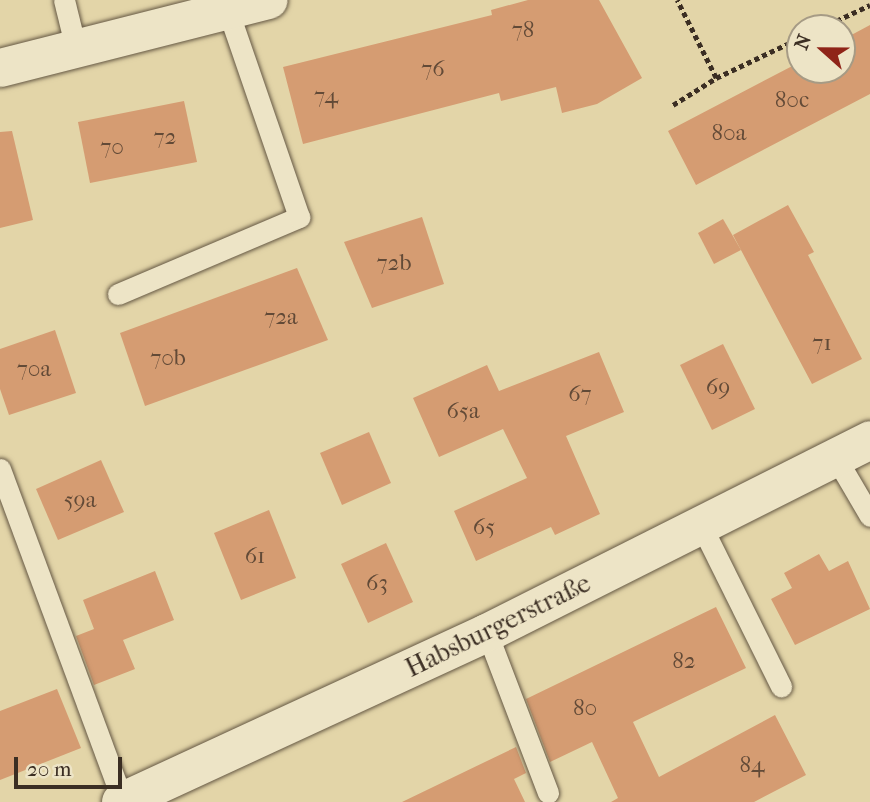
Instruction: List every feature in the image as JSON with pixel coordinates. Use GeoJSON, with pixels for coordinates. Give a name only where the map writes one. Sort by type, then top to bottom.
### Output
{"type":"FeatureCollection","features":[{"type":"Feature","properties":{"kind":"street"},"geometry":{"type":"LineString","coordinates":[[0,68],[269,0]]}},
{"type":"Feature","properties":{"kind":"street","name":"Habsburgerstraße"},"geometry":{"type":"LineString","coordinates":[[122,802],[487,633],[870,440]]}},
{"type":"Feature","properties":{"kind":"lane"},"geometry":{"type":"LineString","coordinates":[[64,0],[76,49]]}},
{"type":"Feature","properties":{"kind":"lane"},"geometry":{"type":"LineString","coordinates":[[118,294],[299,217],[228,11]]}},
{"type":"Feature","properties":{"kind":"lane"},"geometry":{"type":"LineString","coordinates":[[836,458],[870,516]]}},
{"type":"Feature","properties":{"kind":"lane"},"geometry":{"type":"LineString","coordinates":[[0,470],[122,802]]}},
{"type":"Feature","properties":{"kind":"lane"},"geometry":{"type":"LineString","coordinates":[[702,527],[781,686]]}},
{"type":"Feature","properties":{"kind":"lane"},"geometry":{"type":"LineString","coordinates":[[487,633],[548,793]]}},
{"type":"Feature","properties":{"kind":"path"},"geometry":{"type":"LineString","coordinates":[[677,0],[716,78]]}},
{"type":"Feature","properties":{"kind":"path"},"geometry":{"type":"LineString","coordinates":[[851,14],[870,5]]}},
{"type":"Feature","properties":{"kind":"path"},"geometry":{"type":"LineString","coordinates":[[673,105],[716,78],[786,45]]}},
{"type":"Feature","properties":{"kind":"building"},"geometry":{"type":"Polygon","coordinates":[[[528,0],[599,0],[642,78],[597,104],[562,113],[556,87],[501,101],[499,93],[303,144],[283,67],[492,15],[491,10],[528,0]]]}},
{"type":"Feature","properties":{"kind":"building"},"geometry":{"type":"Polygon","coordinates":[[[870,25],[870,94],[696,185],[668,131],[786,69],[786,84],[856,84],[856,32],[870,25]]]}},
{"type":"Feature","properties":{"kind":"building"},"geometry":{"type":"Polygon","coordinates":[[[184,101],[197,162],[90,183],[78,122],[184,101]]]}},
{"type":"Feature","properties":{"kind":"building"},"geometry":{"type":"Polygon","coordinates":[[[12,131],[33,220],[0,228],[0,132],[12,131]]]}},
{"type":"Feature","properties":{"kind":"building"},"geometry":{"type":"Polygon","coordinates":[[[788,205],[814,252],[808,255],[862,359],[812,384],[733,235],[788,205]]]}},
{"type":"Feature","properties":{"kind":"building"},"geometry":{"type":"Polygon","coordinates":[[[422,217],[444,284],[372,308],[344,242],[422,217]]]}},
{"type":"Feature","properties":{"kind":"building"},"geometry":{"type":"Polygon","coordinates":[[[723,219],[741,250],[714,264],[698,233],[723,219]]]}},
{"type":"Feature","properties":{"kind":"building"},"geometry":{"type":"Polygon","coordinates":[[[297,268],[328,340],[145,406],[120,333],[297,268]]]}},
{"type":"Feature","properties":{"kind":"building"},"geometry":{"type":"Polygon","coordinates":[[[55,330],[76,393],[9,415],[0,389],[0,349],[55,330]]]}},
{"type":"Feature","properties":{"kind":"building"},"geometry":{"type":"Polygon","coordinates":[[[723,344],[755,409],[712,430],[680,365],[723,344]]]}},
{"type":"Feature","properties":{"kind":"building"},"geometry":{"type":"Polygon","coordinates":[[[599,352],[624,412],[566,436],[600,514],[555,535],[551,527],[476,561],[454,511],[527,478],[503,429],[439,457],[413,398],[487,365],[499,391],[599,352]]]}},
{"type":"Feature","properties":{"kind":"building"},"geometry":{"type":"Polygon","coordinates":[[[369,432],[391,483],[342,505],[320,453],[369,432]]]}},
{"type":"Feature","properties":{"kind":"building"},"geometry":{"type":"Polygon","coordinates":[[[101,460],[124,512],[58,540],[36,489],[101,460]]]}},
{"type":"Feature","properties":{"kind":"building"},"geometry":{"type":"Polygon","coordinates":[[[269,510],[296,578],[241,600],[214,533],[269,510]]]}},
{"type":"Feature","properties":{"kind":"building"},"geometry":{"type":"Polygon","coordinates":[[[386,543],[413,602],[368,623],[341,564],[386,543]]]}},
{"type":"Feature","properties":{"kind":"building"},"geometry":{"type":"Polygon","coordinates":[[[819,554],[829,571],[848,561],[870,609],[795,645],[771,599],[792,588],[784,573],[819,554]]]}},
{"type":"Feature","properties":{"kind":"building"},"geometry":{"type":"Polygon","coordinates":[[[155,571],[174,620],[123,640],[135,669],[94,685],[76,636],[94,629],[83,600],[155,571]]]}},
{"type":"Feature","properties":{"kind":"building"},"geometry":{"type":"Polygon","coordinates":[[[716,607],[746,668],[633,722],[659,777],[775,715],[806,775],[754,802],[611,802],[618,798],[592,742],[550,762],[526,699],[716,607]]]}},
{"type":"Feature","properties":{"kind":"building"},"geometry":{"type":"Polygon","coordinates":[[[57,689],[81,748],[0,780],[0,711],[57,689]]]}},
{"type":"Feature","properties":{"kind":"building"},"geometry":{"type":"Polygon","coordinates":[[[516,747],[526,773],[514,779],[525,802],[402,802],[516,747]]]}}]}
